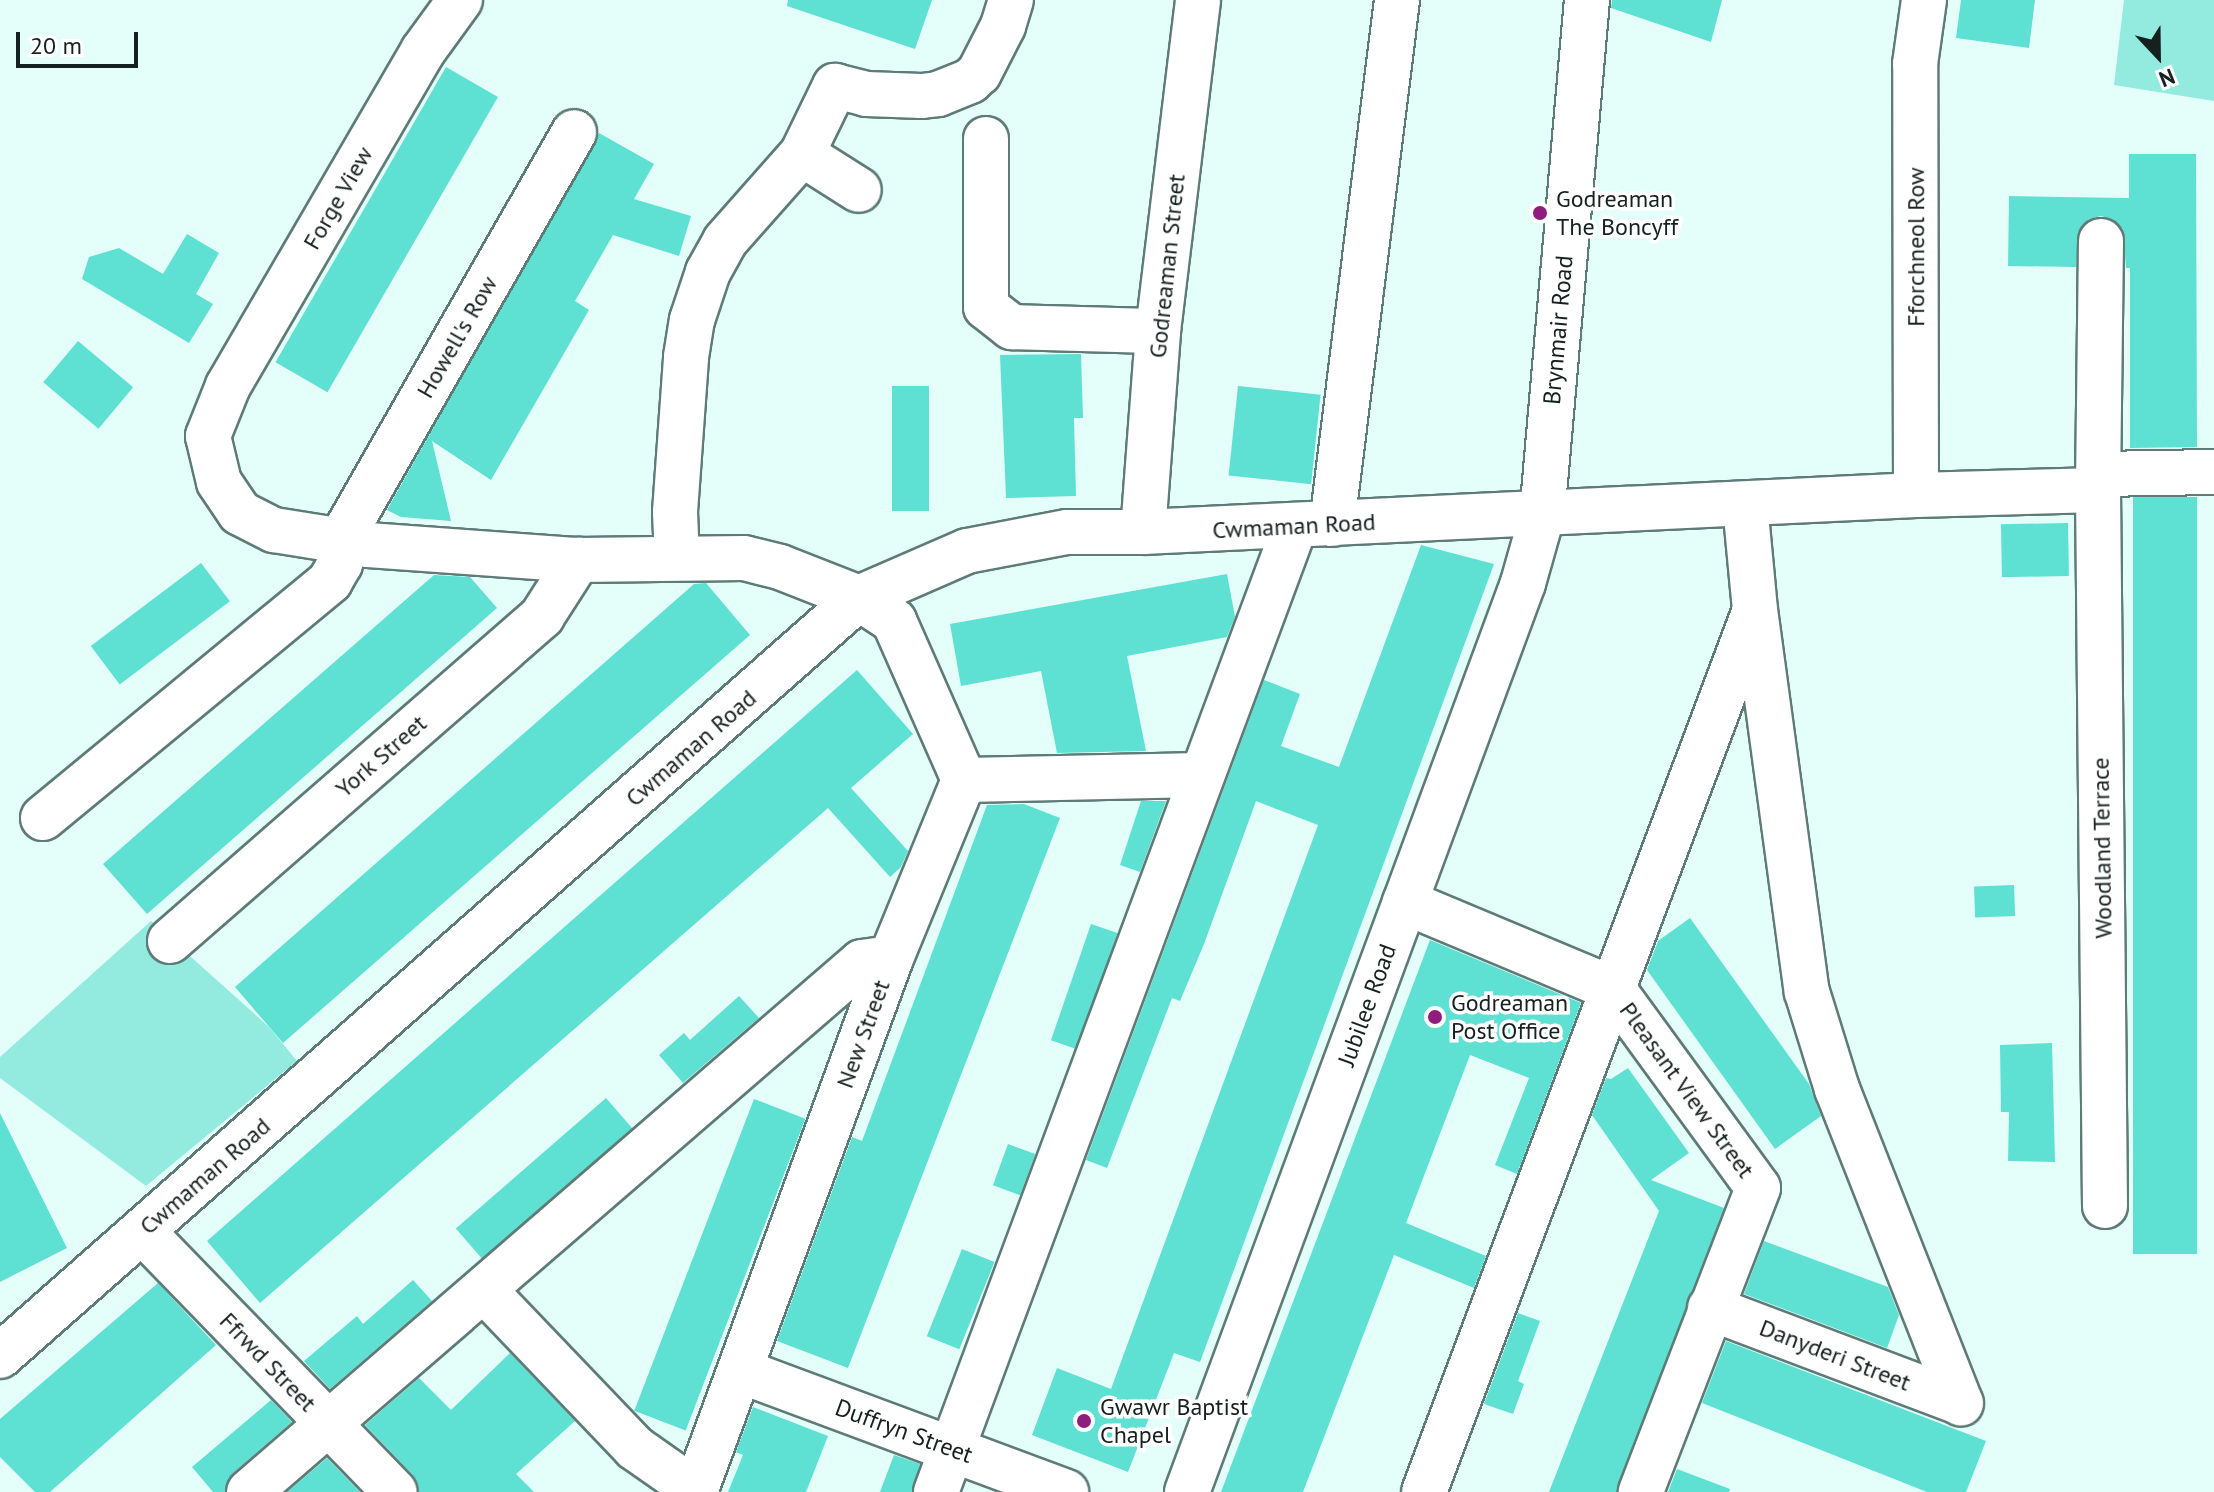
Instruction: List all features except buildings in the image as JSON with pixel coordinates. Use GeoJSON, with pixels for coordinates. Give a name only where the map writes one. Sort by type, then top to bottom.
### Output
{"type":"FeatureCollection","features":[{"type":"Feature","properties":{"kind":"street"},"geometry":{"type":"LineString","coordinates":[[677,558],[675,512],[686,357],[692,320],[708,272],[725,241],[802,154],[835,86],[866,94],[922,96],[970,81],[979,73],[1003,26],[1011,0]]}},
{"type":"Feature","properties":{"kind":"street","name":"Godreaman Street"},"geometry":{"type":"LineString","coordinates":[[1143,532],[1158,331],[1198,0]]}},
{"type":"Feature","properties":{"kind":"street"},"geometry":{"type":"LineString","coordinates":[[936,1492],[1202,775],[1313,525],[1397,0]]}},
{"type":"Feature","properties":{"kind":"street","name":"Brynmair Road"},"geometry":{"type":"LineString","coordinates":[[1542,516],[1587,0]]}},
{"type":"Feature","properties":{"kind":"street","name":"Fforchneol Row"},"geometry":{"type":"LineString","coordinates":[[1916,495],[1915,64],[1924,0]]}},
{"type":"Feature","properties":{"kind":"street","name":"Forge View"},"geometry":{"type":"LineString","coordinates":[[456,6],[423,51],[228,386],[208,436],[219,482],[240,513],[274,530],[340,541],[578,560],[744,558],[780,567],[859,598]]}},
{"type":"Feature","properties":{"kind":"street","name":"Howell's Row"},"geometry":{"type":"LineString","coordinates":[[43,818],[330,581],[340,564],[340,541],[574,132]]}},
{"type":"Feature","properties":{"kind":"street"},"geometry":{"type":"LineString","coordinates":[[986,139],[986,307],[1012,327],[1158,331]]}},
{"type":"Feature","properties":{"kind":"street"},"geometry":{"type":"LineString","coordinates":[[802,154],[859,190]]}},
{"type":"Feature","properties":{"kind":"street","name":"Woodland Terrace"},"geometry":{"type":"LineString","coordinates":[[2101,241],[2098,482],[2105,1206]]}},
{"type":"Feature","properties":{"kind":"street"},"geometry":{"type":"LineString","coordinates":[[1542,516],[1916,495],[2214,472]]}},
{"type":"Feature","properties":{"kind":"street"},"geometry":{"type":"LineString","coordinates":[[1424,1492],[1755,610],[1745,505]]}},
{"type":"Feature","properties":{"kind":"street","name":"Cwmaman Road"},"geometry":{"type":"LineString","coordinates":[[0,1356],[859,598],[967,551],[1067,532],[1143,532],[1542,516]]}},
{"type":"Feature","properties":{"kind":"street","name":"Jubilee Road"},"geometry":{"type":"LineString","coordinates":[[1187,1492],[1523,583],[1542,516]]}},
{"type":"Feature","properties":{"kind":"street","name":"York Street"},"geometry":{"type":"LineString","coordinates":[[170,941],[542,616],[578,560]]}},
{"type":"Feature","properties":{"kind":"street"},"geometry":{"type":"LineString","coordinates":[[859,598],[894,621],[964,780],[1202,775]]}},
{"type":"Feature","properties":{"kind":"street","name":"Danyderi Street"},"geometry":{"type":"LineString","coordinates":[[1710,1308],[1961,1403],[1837,1089],[1807,992],[1755,610]]}},
{"type":"Feature","properties":{"kind":"street","name":"New Street"},"geometry":{"type":"LineString","coordinates":[[695,1491],[891,958],[964,780]]}},
{"type":"Feature","properties":{"kind":"street","name":"Pleasant View Street"},"geometry":{"type":"LineString","coordinates":[[1405,902],[1613,989],[1758,1188],[1641,1492]]}},
{"type":"Feature","properties":{"kind":"street"},"geometry":{"type":"LineString","coordinates":[[249,1492],[862,962],[891,958]]}},
{"type":"Feature","properties":{"kind":"street","name":"Ffrwd Street"},"geometry":{"type":"LineString","coordinates":[[142,1231],[395,1492]]}},
{"type":"Feature","properties":{"kind":"street"},"geometry":{"type":"LineString","coordinates":[[485,1291],[635,1448],[695,1491]]}},
{"type":"Feature","properties":{"kind":"street","name":"Duffryn Street"},"geometry":{"type":"LineString","coordinates":[[741,1371],[1066,1492]]}},
{"type":"Feature","properties":{"kind":"shaded area"},"geometry":{"type":"Polygon","coordinates":[[[2124,0],[2214,0],[2214,101],[2114,85],[2124,0]]]}},
{"type":"Feature","properties":{"kind":"shaded area"},"geometry":{"type":"Polygon","coordinates":[[[151,921],[269,1027],[297,1061],[146,1186],[0,1078],[0,1057],[151,921]]]}},
{"type":"Feature","properties":{"kind":"place","name":"Godreaman The Boncyff"},"geometry":{"type":"Point","coordinates":[1540,213]}},
{"type":"Feature","properties":{"kind":"place","name":"Godreaman Post Office"},"geometry":{"type":"Point","coordinates":[1435,1017]}},
{"type":"Feature","properties":{"kind":"place","name":"Gwawr Baptist Chapel"},"geometry":{"type":"Point","coordinates":[1084,1421]}}]}
